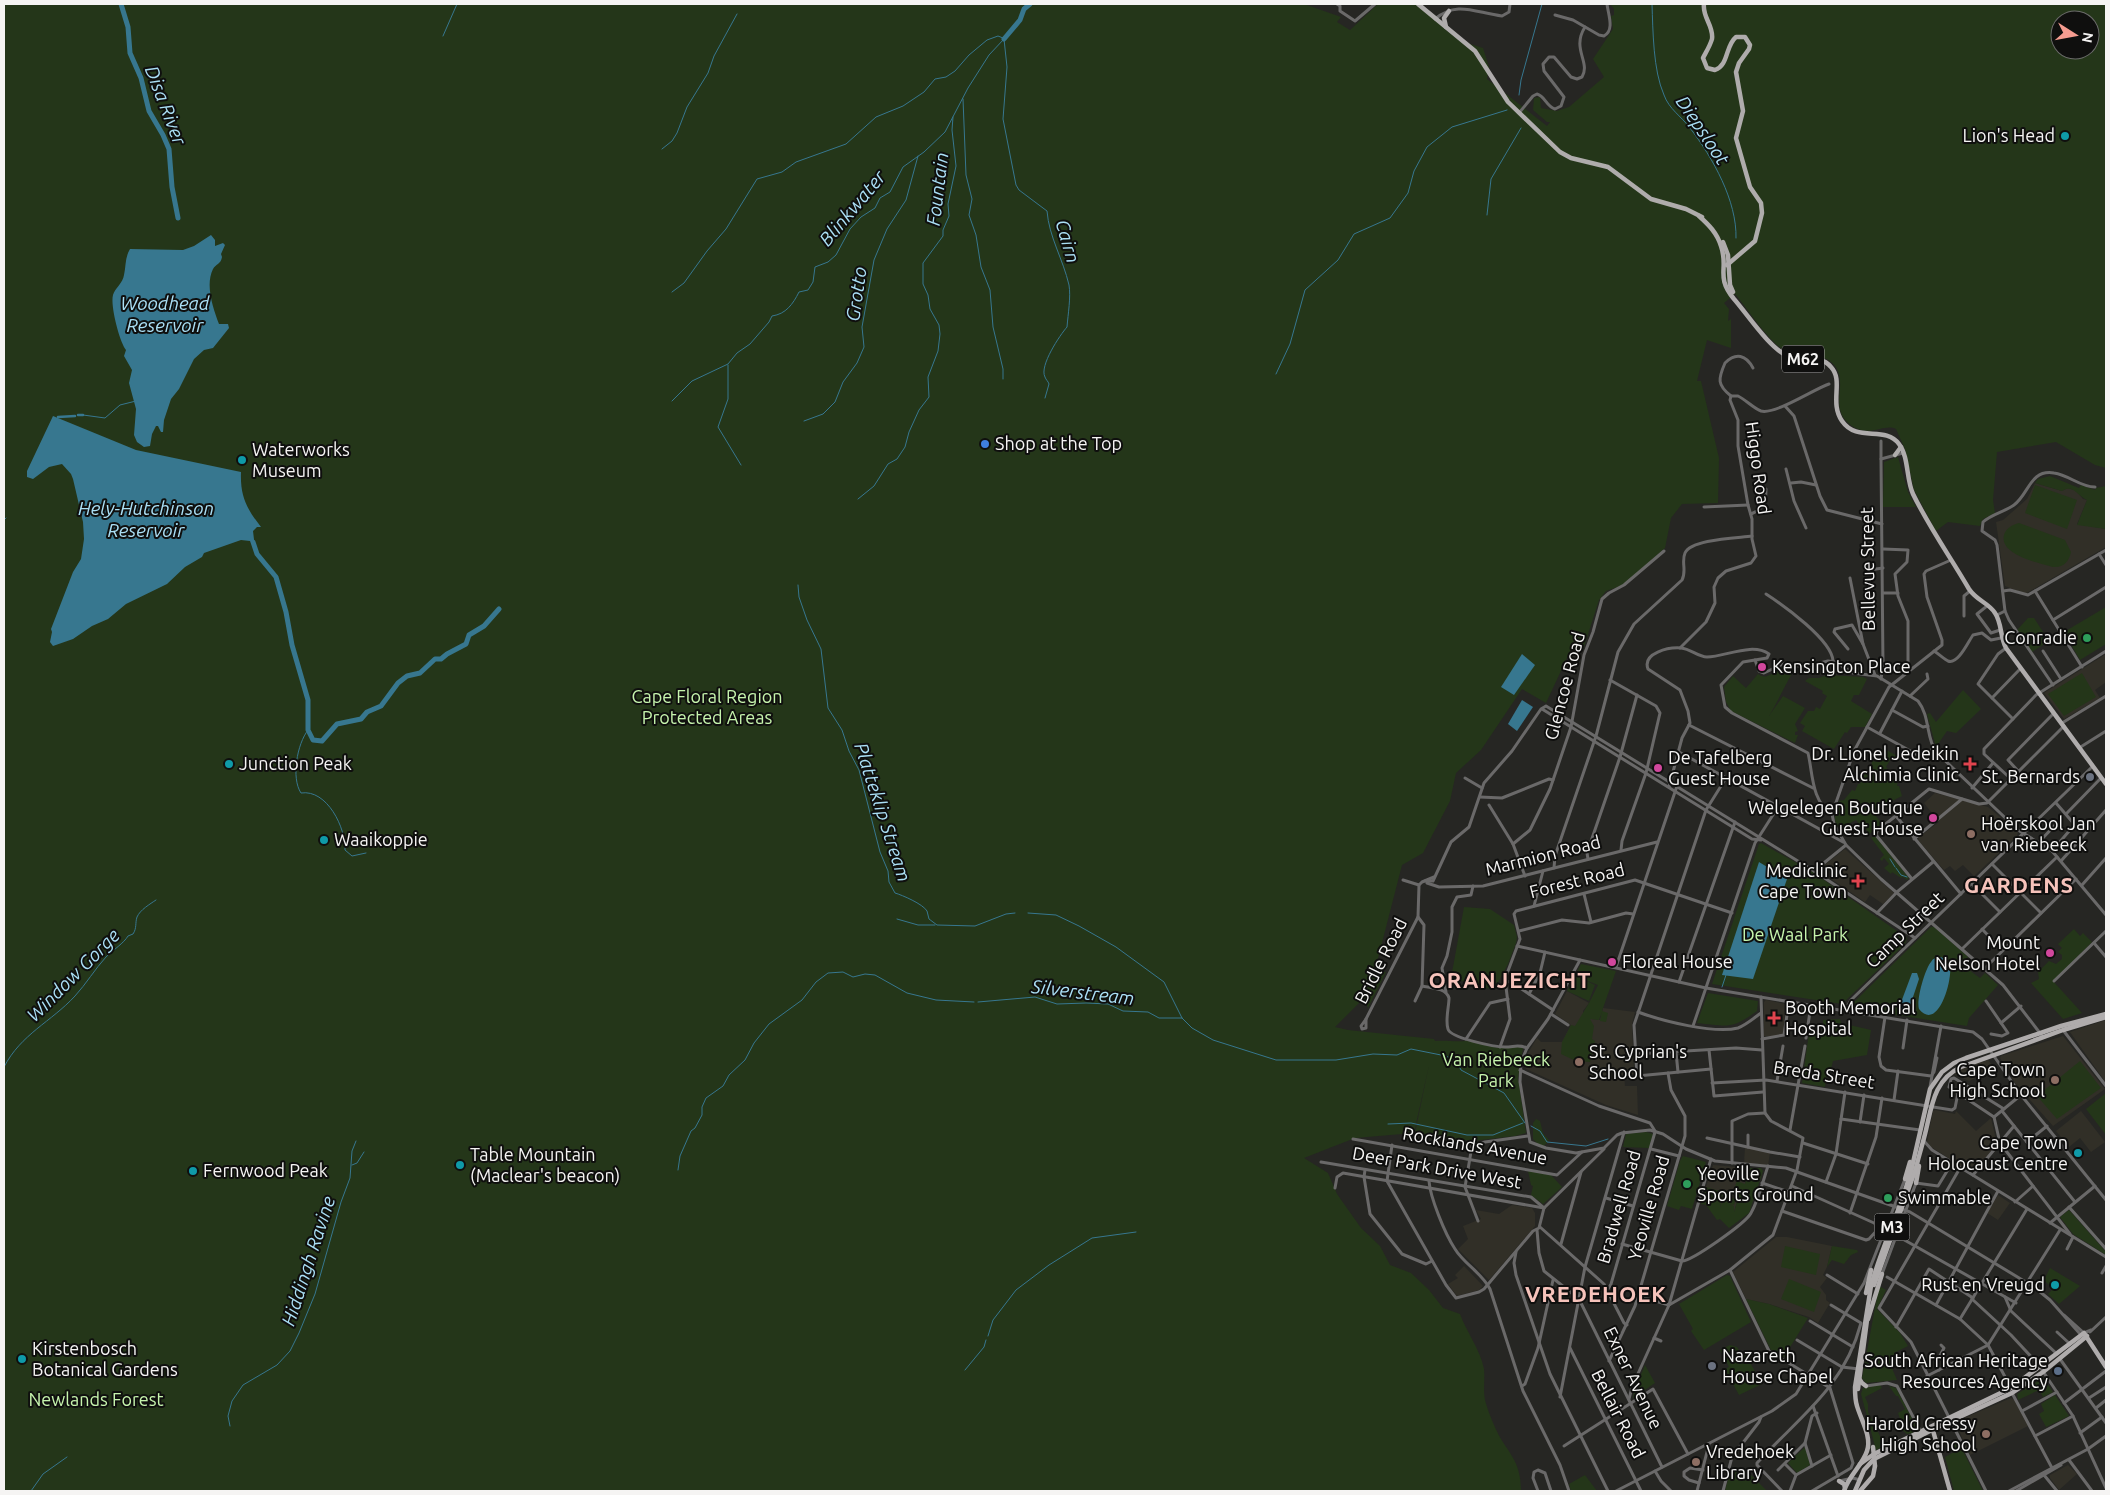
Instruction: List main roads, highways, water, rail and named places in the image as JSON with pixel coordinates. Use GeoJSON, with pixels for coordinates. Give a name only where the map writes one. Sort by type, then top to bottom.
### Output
{"type":"FeatureCollection","features":[{"type":"Feature","properties":{"kind":"main road","name":"M62"},"geometry":{"type":"LineString","coordinates":[[1418,4],[1468,45],[1480,58],[1503,96],[1551,145],[1564,155],[1608,168],[1650,199],[1686,209],[1711,224],[1719,234],[1729,263],[1730,288],[1740,304]]}},
{"type":"Feature","properties":{"kind":"main road"},"geometry":{"type":"LineString","coordinates":[[1704,4],[1704,12],[1712,33],[1711,41],[1704,57],[1706,67],[1715,70],[1722,67],[1732,41],[1736,37],[1744,37],[1750,45],[1750,49],[1739,63],[1736,72],[1743,108],[1736,138],[1750,187],[1760,202],[1762,212],[1756,240],[1729,263],[1723,271]]}},
{"type":"Feature","properties":{"kind":"main road"},"geometry":{"type":"LineString","coordinates":[[1446,28],[1444,20],[1449,10]]}},
{"type":"Feature","properties":{"kind":"main road","name":"M62"},"geometry":{"type":"LineString","coordinates":[[1699,216],[1719,239],[1723,252],[1723,281],[1760,330],[1785,354],[1795,359],[1820,360],[1830,365],[1836,377],[1836,408],[1846,425],[1859,433],[1888,436],[1901,447]]}},
{"type":"Feature","properties":{"kind":"main road"},"geometry":{"type":"LineString","coordinates":[[1723,271],[1729,272]]}},
{"type":"Feature","properties":{"kind":"main road"},"geometry":{"type":"LineString","coordinates":[[1723,281],[1729,278]]}},
{"type":"Feature","properties":{"kind":"main road"},"geometry":{"type":"LineString","coordinates":[[1901,447],[1912,493],[1970,591],[1996,615],[2001,638],[2006,648],[2106,784]]}},
{"type":"Feature","properties":{"kind":"main road"},"geometry":{"type":"LineString","coordinates":[[1895,455],[1901,447]]}},
{"type":"Feature","properties":{"kind":"main road","name":"M3"},"geometry":{"type":"LineString","coordinates":[[1860,1370],[1862,1324],[1872,1286],[1921,1151],[1930,1089],[1938,1076],[1948,1067],[1989,1050],[2106,1016]]}},
{"type":"Feature","properties":{"kind":"main road","name":"M3"},"geometry":{"type":"LineString","coordinates":[[1914,1168],[1920,1132],[1929,1106],[1936,1090],[1949,1073],[1961,1066],[2043,1035],[2061,1026],[2106,1016]]}},
{"type":"Feature","properties":{"kind":"main road"},"geometry":{"type":"LineString","coordinates":[[1905,1179],[1920,1132]]}},
{"type":"Feature","properties":{"kind":"main road"},"geometry":{"type":"LineString","coordinates":[[1916,1183],[1921,1151]]}},
{"type":"Feature","properties":{"kind":"main road"},"geometry":{"type":"LineString","coordinates":[[1862,1324],[1871,1270]]}},
{"type":"Feature","properties":{"kind":"main road"},"geometry":{"type":"LineString","coordinates":[[1868,1319],[1882,1274]]}},
{"type":"Feature","properties":{"kind":"main road","name":"M3"},"geometry":{"type":"LineString","coordinates":[[1845,1490],[1848,1480],[1867,1452],[1868,1442],[1856,1404],[1872,1286]]}},
{"type":"Feature","properties":{"kind":"main road"},"geometry":{"type":"LineString","coordinates":[[2059,1357],[2070,1344],[2084,1336]]}},
{"type":"Feature","properties":{"kind":"main road"},"geometry":{"type":"LineString","coordinates":[[1860,1464],[1874,1454],[2012,1390],[2042,1370],[2084,1336]]}},
{"type":"Feature","properties":{"kind":"main road"},"geometry":{"type":"LineString","coordinates":[[2084,1336],[2106,1369]]}},
{"type":"Feature","properties":{"kind":"main road"},"geometry":{"type":"LineString","coordinates":[[1860,1370],[1861,1382],[1866,1386]]}},
{"type":"Feature","properties":{"kind":"main road","name":"M3"},"geometry":{"type":"LineString","coordinates":[[1857,1387],[1859,1402],[1873,1447],[1875,1466],[1873,1476],[1860,1491]]}},
{"type":"Feature","properties":{"kind":"main road"},"geometry":{"type":"LineString","coordinates":[[1932,1428],[1950,1491]]}},
{"type":"Feature","properties":{"kind":"main road"},"geometry":{"type":"LineString","coordinates":[[1855,1491],[1866,1467],[1874,1459],[1921,1433]]}},
{"type":"Feature","properties":{"kind":"main road"},"geometry":{"type":"LineString","coordinates":[[1839,1481],[1844,1484],[1845,1490]]}},
{"type":"Feature","properties":{"kind":"water","name":"Woodhead Reservoir"},"geometry":{"type":"Polygon","coordinates":[[[211,235],[215,240],[215,246],[223,243],[225,245],[220,263],[213,269],[210,289],[214,311],[219,324],[228,324],[229,328],[213,348],[204,350],[194,359],[179,389],[171,399],[164,420],[163,432],[156,426],[152,434],[150,446],[144,447],[137,442],[134,435],[136,409],[129,383],[132,370],[124,356],[126,350],[116,324],[112,300],[113,295],[123,278],[126,258],[130,249],[183,250],[194,246],[211,235]]]}},
{"type":"Feature","properties":{"kind":"water","name":"Hely-Hutchinson Reservoir"},"geometry":{"type":"Polygon","coordinates":[[[53,416],[136,450],[241,472],[245,502],[261,527],[257,527],[253,531],[255,548],[250,541],[241,540],[204,553],[202,557],[185,567],[167,584],[126,604],[108,619],[92,626],[73,639],[53,646],[50,642],[51,629],[73,572],[81,559],[84,539],[83,522],[73,479],[62,464],[49,467],[33,479],[27,477],[27,471],[53,416]]]}},
{"type":"Feature","properties":{"kind":"water"},"geometry":{"type":"Polygon","coordinates":[[[1522,654],[1535,665],[1514,695],[1501,687],[1522,654]]]}},
{"type":"Feature","properties":{"kind":"water"},"geometry":{"type":"Polygon","coordinates":[[[1522,700],[1533,707],[1517,731],[1508,724],[1522,700]]]}},
{"type":"Feature","properties":{"kind":"water"},"geometry":{"type":"Polygon","coordinates":[[[1759,862],[1787,879],[1753,979],[1722,975],[1759,862]]]}},
{"type":"Feature","properties":{"kind":"water"},"geometry":{"type":"Polygon","coordinates":[[[1941,957],[1949,962],[1950,978],[1944,999],[1939,1008],[1933,1014],[1926,1015],[1919,1009],[1918,1005],[1922,985],[1926,971],[1932,961],[1935,958],[1941,957]]]}},
{"type":"Feature","properties":{"kind":"water"},"geometry":{"type":"Polygon","coordinates":[[[1912,973],[1917,973],[1919,979],[1909,1009],[1904,1011],[1900,1005],[1912,973]]]}},
{"type":"Feature","properties":{"kind":"waterway","name":"Disa River"},"geometry":{"type":"LineString","coordinates":[[121,4],[128,27],[130,53],[141,78],[149,111],[169,149],[172,187],[178,218]]}},
{"type":"Feature","properties":{"kind":"waterway"},"geometry":{"type":"LineString","coordinates":[[443,36],[457,4]]}},
{"type":"Feature","properties":{"kind":"waterway","name":"Blinkwater"},"geometry":{"type":"LineString","coordinates":[[1004,39],[1020,20],[1024,9],[1030,4]]}},
{"type":"Feature","properties":{"kind":"waterway"},"geometry":{"type":"LineString","coordinates":[[1519,95],[1521,80],[1542,4]]}},
{"type":"Feature","properties":{"kind":"waterway","name":"Diepsloot"},"geometry":{"type":"LineString","coordinates":[[1652,4],[1654,50],[1660,85],[1669,104],[1699,140],[1722,180],[1732,209],[1736,238]]}},
{"type":"Feature","properties":{"kind":"waterway"},"geometry":{"type":"LineString","coordinates":[[662,149],[672,141],[677,133],[687,107],[708,73],[714,56],[737,14]]}},
{"type":"Feature","properties":{"kind":"waterway"},"geometry":{"type":"LineString","coordinates":[[672,292],[684,283],[726,229],[757,179],[782,172],[796,162],[846,144],[876,117],[903,106],[924,92],[935,79],[946,77],[955,71],[969,55],[987,40],[998,36],[1003,38]]}},
{"type":"Feature","properties":{"kind":"waterway","name":"Cairn"},"geometry":{"type":"LineString","coordinates":[[1004,39],[1007,67],[1003,119],[1016,185],[1019,190],[1047,211],[1050,230],[1069,285],[1070,300],[1067,327],[1047,358],[1044,372],[1049,384],[1045,398]]}},
{"type":"Feature","properties":{"kind":"waterway","name":"Blinkwater"},"geometry":{"type":"LineString","coordinates":[[672,401],[692,381],[728,364],[737,353],[750,344],[772,316],[788,308],[799,292],[808,290],[813,282],[815,267],[828,262],[836,255],[850,229],[861,217],[875,208],[880,198],[890,192],[903,167],[924,152],[945,132],[968,88],[989,55],[1004,39]]}},
{"type":"Feature","properties":{"kind":"waterway"},"geometry":{"type":"LineString","coordinates":[[963,99],[966,175],[972,199],[969,215],[976,235],[981,267],[990,290],[993,327],[1003,369],[1003,379]]}},
{"type":"Feature","properties":{"kind":"waterway"},"geometry":{"type":"LineString","coordinates":[[1276,374],[1290,344],[1305,290],[1338,260],[1354,234],[1390,218],[1408,193],[1414,171],[1427,147],[1452,127],[1507,110]]}},
{"type":"Feature","properties":{"kind":"waterway","name":"Fountain"},"geometry":{"type":"LineString","coordinates":[[858,499],[874,486],[888,464],[897,459],[905,447],[909,432],[919,410],[929,397],[928,377],[938,351],[940,334],[939,325],[930,309],[928,295],[923,284],[923,263],[943,236],[943,230],[949,216],[948,204],[956,166],[952,130],[953,117]]}},
{"type":"Feature","properties":{"kind":"waterway"},"geometry":{"type":"LineString","coordinates":[[1487,215],[1491,179],[1521,128]]}},
{"type":"Feature","properties":{"kind":"waterway","name":"Grotto"},"geometry":{"type":"LineString","coordinates":[[804,421],[823,414],[835,402],[843,382],[857,363],[864,347],[862,327],[874,260],[887,229],[906,200],[918,156]]}},
{"type":"Feature","properties":{"kind":"waterway"},"geometry":{"type":"LineString","coordinates":[[728,365],[728,399],[718,427],[741,465]]}},
{"type":"Feature","properties":{"kind":"waterway"},"geometry":{"type":"LineString","coordinates":[[83,415],[105,418],[120,405],[136,401]]}},
{"type":"Feature","properties":{"kind":"waterway"},"geometry":{"type":"LineString","coordinates":[[78,415],[83,415]]}},
{"type":"Feature","properties":{"kind":"waterway"},"geometry":{"type":"LineString","coordinates":[[58,417],[75,416]]}},
{"type":"Feature","properties":{"kind":"waterway"},"geometry":{"type":"LineString","coordinates":[[253,542],[257,554],[276,577],[286,612],[292,645],[308,700],[308,730],[313,740],[322,741],[337,724],[361,719],[367,712],[381,706],[398,683],[407,676],[420,673],[435,659],[441,659],[466,644],[469,635],[484,626],[499,609]]}},
{"type":"Feature","properties":{"kind":"waterway","name":"Platteklip Stream"},"geometry":{"type":"LineString","coordinates":[[798,585],[799,597],[807,620],[821,649],[828,708],[842,730],[849,751],[859,770],[880,852],[888,871],[889,882],[895,893],[925,908],[929,919],[937,925],[975,926],[1006,914],[1015,913]]}},
{"type":"Feature","properties":{"kind":"waterway"},"geometry":{"type":"LineString","coordinates":[[308,730],[298,752],[296,770],[298,787],[301,793],[310,793],[327,803],[342,831],[345,850],[352,856],[366,853]]}},
{"type":"Feature","properties":{"kind":"waterway"},"geometry":{"type":"LineString","coordinates":[[1890,859],[1895,867]]}},
{"type":"Feature","properties":{"kind":"waterway"},"geometry":{"type":"LineString","coordinates":[[1896,868],[1901,875],[1907,877]]}},
{"type":"Feature","properties":{"kind":"waterway","name":"Window Gorge"},"geometry":{"type":"LineString","coordinates":[[4,1067],[19,1046],[66,1005],[106,957],[128,936],[133,934],[138,914],[156,900]]}},
{"type":"Feature","properties":{"kind":"waterway","name":"Platteklip Stream"},"geometry":{"type":"LineString","coordinates":[[1028,913],[1056,915],[1116,947],[1164,982],[1182,1018],[1192,1028],[1213,1040],[1276,1060],[1336,1060],[1373,1054],[1397,1055],[1411,1049],[1446,1056],[1457,1062],[1461,1070],[1504,1093],[1525,1123]]}},
{"type":"Feature","properties":{"kind":"waterway"},"geometry":{"type":"LineString","coordinates":[[897,919],[918,925],[935,925]]}},
{"type":"Feature","properties":{"kind":"waterway","name":"Silverstream"},"geometry":{"type":"LineString","coordinates":[[678,1170],[680,1156],[691,1131],[695,1128],[702,1115],[702,1107],[706,1098],[723,1086],[729,1075],[745,1060],[754,1043],[769,1024],[802,1000],[816,982],[828,973],[843,972],[853,977],[865,974],[875,975],[907,993],[936,1000],[974,1002]]}},
{"type":"Feature","properties":{"kind":"waterway"},"geometry":{"type":"LineString","coordinates":[[1722,987],[1726,975]]}},
{"type":"Feature","properties":{"kind":"waterway","name":"Silverstream"},"geometry":{"type":"LineString","coordinates":[[978,1002],[1035,997],[1057,1004],[1108,1004],[1123,1011],[1148,1012],[1159,1018],[1182,1018]]}},
{"type":"Feature","properties":{"kind":"waterway"},"geometry":{"type":"LineString","coordinates":[[1388,1124],[1411,1123],[1467,1135],[1493,1135],[1523,1123]]}},
{"type":"Feature","properties":{"kind":"waterway"},"geometry":{"type":"LineString","coordinates":[[1531,1126],[1540,1131],[1547,1142],[1586,1146],[1608,1139]]}},
{"type":"Feature","properties":{"kind":"waterway","name":"Hiddingh Ravine"},"geometry":{"type":"LineString","coordinates":[[230,1426],[228,1416],[232,1401],[243,1385],[277,1365],[290,1351],[299,1333],[315,1294],[341,1202],[350,1178],[352,1151],[356,1141]]}},
{"type":"Feature","properties":{"kind":"waterway","name":"Hiddingh Ravine"},"geometry":{"type":"LineString","coordinates":[[352,1165],[357,1163],[364,1152]]}},
{"type":"Feature","properties":{"kind":"waterway"},"geometry":{"type":"LineString","coordinates":[[988,1336],[993,1320],[1016,1290],[1049,1265],[1092,1238],[1136,1232]]}},
{"type":"Feature","properties":{"kind":"waterway"},"geometry":{"type":"LineString","coordinates":[[965,1370],[984,1347],[986,1340]]}},
{"type":"Feature","properties":{"kind":"waterway"},"geometry":{"type":"LineString","coordinates":[[31,1491],[43,1474],[67,1457]]}},
{"type":"Feature","properties":{"kind":"place","name":"Lion's Head"},"geometry":{"type":"Point","coordinates":[2065,136]}},
{"type":"Feature","properties":{"kind":"place","name":"Shop at the Top"},"geometry":{"type":"Point","coordinates":[985,444]}},
{"type":"Feature","properties":{"kind":"place","name":"Waterworks Museum"},"geometry":{"type":"Point","coordinates":[242,460]}},
{"type":"Feature","properties":{"kind":"place","name":"Conradie"},"geometry":{"type":"Point","coordinates":[2087,638]}},
{"type":"Feature","properties":{"kind":"place","name":"Kensington Place"},"geometry":{"type":"Point","coordinates":[1762,667]}},
{"type":"Feature","properties":{"kind":"place","name":"Junction Peak"},"geometry":{"type":"Point","coordinates":[229,764]}},
{"type":"Feature","properties":{"kind":"place","name":"Dr. Lionel Jedeikin Alchimia Clinic"},"geometry":{"type":"Point","coordinates":[1970,764]}},
{"type":"Feature","properties":{"kind":"place","name":"De Tafelberg Guest House"},"geometry":{"type":"Point","coordinates":[1658,768]}},
{"type":"Feature","properties":{"kind":"place","name":"St. Bernards"},"geometry":{"type":"Point","coordinates":[2090,777]}},
{"type":"Feature","properties":{"kind":"place","name":"Welgelegen Boutique Guest House"},"geometry":{"type":"Point","coordinates":[1933,818]}},
{"type":"Feature","properties":{"kind":"place","name":"Hoërskool Jan van Riebeeck"},"geometry":{"type":"Point","coordinates":[1971,834]}},
{"type":"Feature","properties":{"kind":"place","name":"Waaikoppie"},"geometry":{"type":"Point","coordinates":[324,840]}},
{"type":"Feature","properties":{"kind":"place","name":"Mediclinic Cape Town"},"geometry":{"type":"Point","coordinates":[1858,881]}},
{"type":"Feature","properties":{"kind":"place","name":"Mount Nelson Hotel"},"geometry":{"type":"Point","coordinates":[2050,953]}},
{"type":"Feature","properties":{"kind":"place","name":"Floreal House"},"geometry":{"type":"Point","coordinates":[1612,962]}},
{"type":"Feature","properties":{"kind":"place","name":"Booth Memorial Hospital"},"geometry":{"type":"Point","coordinates":[1774,1018]}},
{"type":"Feature","properties":{"kind":"place","name":"St. Cyprian's School"},"geometry":{"type":"Point","coordinates":[1579,1062]}},
{"type":"Feature","properties":{"kind":"place","name":"Cape Town High School"},"geometry":{"type":"Point","coordinates":[2055,1080]}},
{"type":"Feature","properties":{"kind":"place","name":"Cape Town Holocaust Centre"},"geometry":{"type":"Point","coordinates":[2078,1153]}},
{"type":"Feature","properties":{"kind":"place","name":"Table Mountain (Maclear's beacon)"},"geometry":{"type":"Point","coordinates":[460,1165]}},
{"type":"Feature","properties":{"kind":"place","name":"Fernwood Peak"},"geometry":{"type":"Point","coordinates":[193,1171]}},
{"type":"Feature","properties":{"kind":"place","name":"Yeoville Sports Ground"},"geometry":{"type":"Point","coordinates":[1687,1184]}},
{"type":"Feature","properties":{"kind":"place","name":"Swimmable"},"geometry":{"type":"Point","coordinates":[1888,1198]}},
{"type":"Feature","properties":{"kind":"place","name":"Rust en Vreugd"},"geometry":{"type":"Point","coordinates":[2055,1285]}},
{"type":"Feature","properties":{"kind":"place","name":"Kirstenbosch Botanical Gardens"},"geometry":{"type":"Point","coordinates":[22,1359]}},
{"type":"Feature","properties":{"kind":"place","name":"Nazareth House Chapel"},"geometry":{"type":"Point","coordinates":[1712,1366]}},
{"type":"Feature","properties":{"kind":"place","name":"South African Heritage Resources Agency"},"geometry":{"type":"Point","coordinates":[2058,1371]}},
{"type":"Feature","properties":{"kind":"place","name":"Harold Cressy High School"},"geometry":{"type":"Point","coordinates":[1986,1434]}},
{"type":"Feature","properties":{"kind":"place","name":"Vredehoek Library"},"geometry":{"type":"Point","coordinates":[1696,1462]}},
{"type":"Feature","properties":{"kind":"district","name":"GARDENS"},"geometry":{"type":"Point","coordinates":[2019,885]}},
{"type":"Feature","properties":{"kind":"district","name":"ORANJEZICHT"},"geometry":{"type":"Point","coordinates":[1510,980]}},
{"type":"Feature","properties":{"kind":"district","name":"VREDEHOEK"},"geometry":{"type":"Point","coordinates":[1596,1294]}},
{"type":"Feature","properties":{"kind":"park label","name":"Cape Floral Region Protected Areas"},"geometry":{"type":"Point","coordinates":[707,708]}},
{"type":"Feature","properties":{"kind":"park label","name":"De Waal Park"},"geometry":{"type":"Point","coordinates":[1795,935]}},
{"type":"Feature","properties":{"kind":"park label","name":"Van Riebeeck Park"},"geometry":{"type":"Point","coordinates":[1496,1070]}},
{"type":"Feature","properties":{"kind":"park label","name":"Newlands Forest"},"geometry":{"type":"Point","coordinates":[96,1400]}}]}
